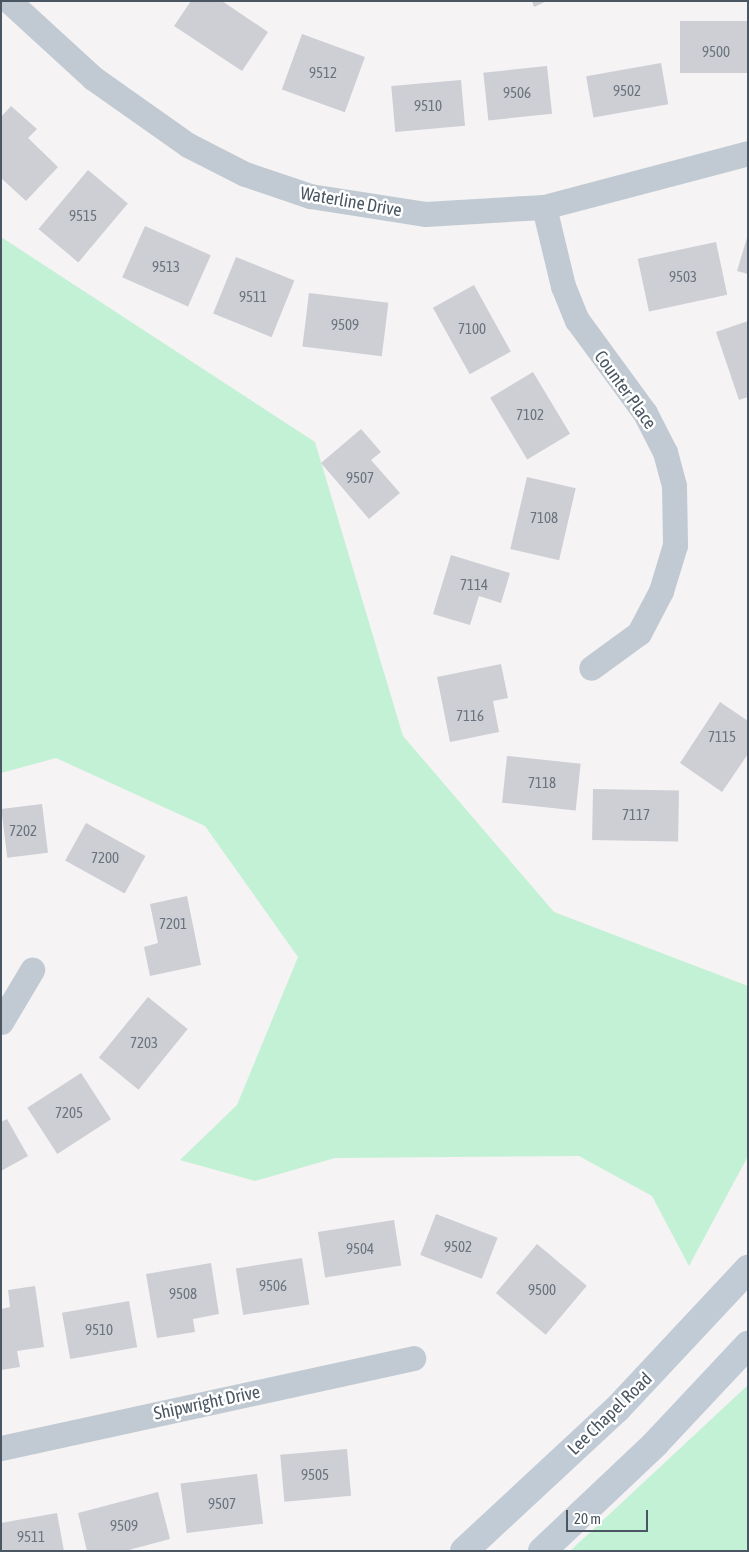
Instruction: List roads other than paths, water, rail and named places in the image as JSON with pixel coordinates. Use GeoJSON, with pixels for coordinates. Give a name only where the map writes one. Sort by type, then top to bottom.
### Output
{"type":"FeatureCollection","features":[{"type":"Feature","properties":{"kind":"main road","name":"Lee Chapel Road"},"geometry":{"type":"LineString","coordinates":[[464,1551],[617,1409],[748,1269]]}},
{"type":"Feature","properties":{"kind":"main road"},"geometry":{"type":"LineString","coordinates":[[542,1551],[655,1444],[748,1345]]}},
{"type":"Feature","properties":{"kind":"street","name":"Waterline Drive"},"geometry":{"type":"LineString","coordinates":[[9,1],[134,110],[188,145],[277,186],[382,210],[418,214],[544,207],[748,153]]}},
{"type":"Feature","properties":{"kind":"street","name":"Counter Place"},"geometry":{"type":"LineString","coordinates":[[544,207],[563,286],[577,320],[645,413],[665,452],[674,486],[674,545],[661,590],[639,633],[591,668]]}},
{"type":"Feature","properties":{"kind":"street"},"geometry":{"type":"LineString","coordinates":[[1,1022],[32,970]]}},
{"type":"Feature","properties":{"kind":"street","name":"Shipwright Drive"},"geometry":{"type":"LineString","coordinates":[[1,1448],[413,1358]]}}]}
